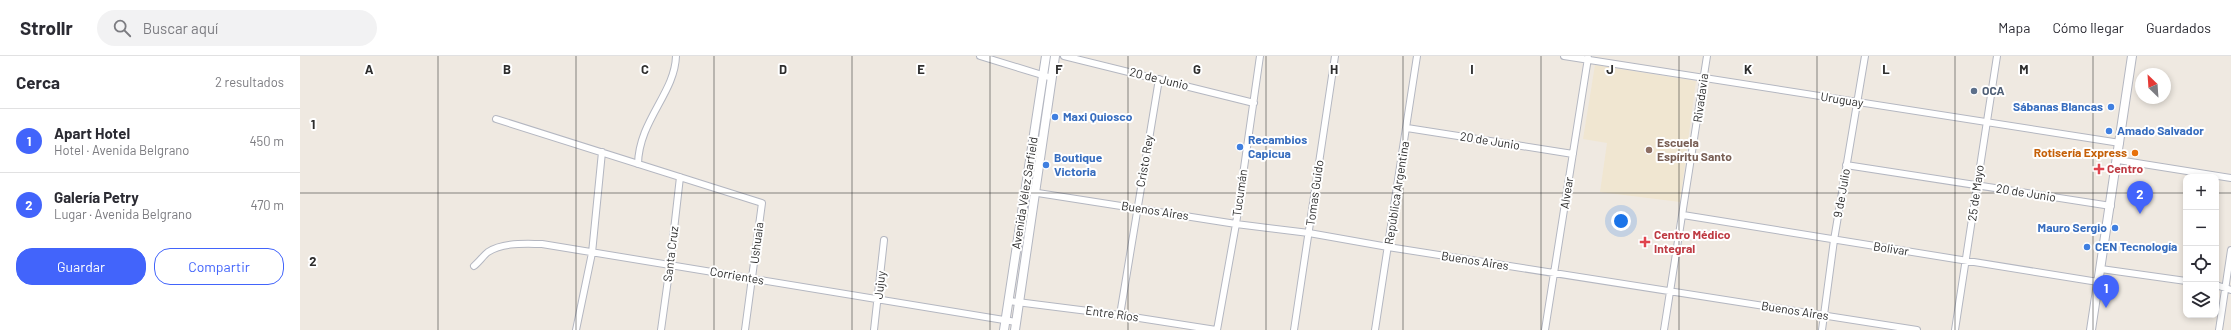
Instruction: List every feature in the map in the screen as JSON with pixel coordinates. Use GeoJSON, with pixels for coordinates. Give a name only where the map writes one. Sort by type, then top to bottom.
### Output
{"type":"FeatureCollection","features":[{"type":"Feature","properties":{"kind":"main road","name":"Avenida Vélez Sarfield"},"geometry":{"type":"LineString","coordinates":[[1004,330],[1046,56]]}},
{"type":"Feature","properties":{"kind":"main road","name":"Avenida Vélez Sarfield"},"geometry":{"type":"LineString","coordinates":[[1015,326],[1055,56]]}},
{"type":"Feature","properties":{"kind":"main road"},"geometry":{"type":"LineString","coordinates":[[2091,330],[2118,160],[2132,56]]}},
{"type":"Feature","properties":{"kind":"street"},"geometry":{"type":"LineString","coordinates":[[638,164],[638,147],[676,68],[676,56]]}},
{"type":"Feature","properties":{"kind":"street"},"geometry":{"type":"LineString","coordinates":[[980,56],[1052,78]]}},
{"type":"Feature","properties":{"kind":"street","name":"20 de Junio"},"geometry":{"type":"LineString","coordinates":[[1064,56],[1254,103]]}},
{"type":"Feature","properties":{"kind":"street","name":"Tucumán"},"geometry":{"type":"LineString","coordinates":[[1216,330],[1236,224],[1260,56]]}},
{"type":"Feature","properties":{"kind":"street","name":"Tomas Guido"},"geometry":{"type":"LineString","coordinates":[[1294,330],[1335,56]]}},
{"type":"Feature","properties":{"kind":"street","name":"República Argentina"},"geometry":{"type":"LineString","coordinates":[[1375,330],[1417,56]]}},
{"type":"Feature","properties":{"kind":"street","name":"Uruguay"},"geometry":{"type":"LineString","coordinates":[[1564,56],[1588,58],[1703,79],[1858,102],[1987,124],[2120,143]]}},
{"type":"Feature","properties":{"kind":"street","name":"Rivadavia"},"geometry":{"type":"LineString","coordinates":[[1664,330],[1707,56]]}},
{"type":"Feature","properties":{"kind":"street","name":"9 de Julio"},"geometry":{"type":"LineString","coordinates":[[1822,330],[1834,240],[1865,56]]}},
{"type":"Feature","properties":{"kind":"street","name":"25 de Mayo"},"geometry":{"type":"LineString","coordinates":[[1955,330],[1976,185],[1997,56]]}},
{"type":"Feature","properties":{"kind":"street","name":"Alvear"},"geometry":{"type":"LineString","coordinates":[[1545,330],[1588,58]]}},
{"type":"Feature","properties":{"kind":"street","name":"Cristo Rey"},"geometry":{"type":"LineString","coordinates":[[1120,315],[1159,79]]}},
{"type":"Feature","properties":{"kind":"street"},"geometry":{"type":"LineString","coordinates":[[496,119],[680,177]]}},
{"type":"Feature","properties":{"kind":"street","name":"20 de Junio"},"geometry":{"type":"LineString","coordinates":[[1407,128],[1573,154]]}},
{"type":"Feature","properties":{"kind":"street"},"geometry":{"type":"LineString","coordinates":[[576,330],[592,254],[602,152]]}},
{"type":"Feature","properties":{"kind":"street"},"geometry":{"type":"LineString","coordinates":[[2118,160],[2231,178]]}},
{"type":"Feature","properties":{"kind":"street","name":"20 de Junio"},"geometry":{"type":"LineString","coordinates":[[1846,166],[2111,206]]}},
{"type":"Feature","properties":{"kind":"street","name":"Ushuaia"},"geometry":{"type":"LineString","coordinates":[[680,177],[762,203],[745,330]]}},
{"type":"Feature","properties":{"kind":"street","name":"Santa Cruz"},"geometry":{"type":"LineString","coordinates":[[661,330],[680,177]]}},
{"type":"Feature","properties":{"kind":"street","name":"Buenos Aires"},"geometry":{"type":"LineString","coordinates":[[1025,191],[1137,207],[1236,224],[1309,233],[1388,247],[1670,290],[1917,330]]}},
{"type":"Feature","properties":{"kind":"street","name":"Bolivar"},"geometry":{"type":"LineString","coordinates":[[1683,215],[2098,282]]}},
{"type":"Feature","properties":{"kind":"street","name":"Jujuy"},"geometry":{"type":"LineString","coordinates":[[874,330],[884,240]]}},
{"type":"Feature","properties":{"kind":"street","name":"Corrientes"},"geometry":{"type":"LineString","coordinates":[[474,266],[488,252],[501,247],[524,244],[542,244],[592,254],[670,265],[1006,320],[1015,326]]}},
{"type":"Feature","properties":{"kind":"street"},"geometry":{"type":"LineString","coordinates":[[2219,330],[2228,288],[2231,250]]}},
{"type":"Feature","properties":{"kind":"street"},"geometry":{"type":"LineString","coordinates":[[2101,268],[2183,281]]}},
{"type":"Feature","properties":{"kind":"street","name":"Entre Ríos"},"geometry":{"type":"LineString","coordinates":[[1009,301],[1120,315],[1216,330]]}},
{"type":"Feature","properties":{"kind":"shaded area"},"geometry":{"type":"Polygon","coordinates":[[[1595,65],[1696,81],[1680,202],[1600,192],[1607,143],[1583,139],[1595,65]]]}},
{"type":"Feature","properties":{"kind":"place","name":"OCA"},"geometry":{"type":"Point","coordinates":[1974,91]}},
{"type":"Feature","properties":{"kind":"place","name":"Sábanas Blancas"},"geometry":{"type":"Point","coordinates":[2111,107]}},
{"type":"Feature","properties":{"kind":"place","name":"Maxi Quiosco"},"geometry":{"type":"Point","coordinates":[1055,117]}},
{"type":"Feature","properties":{"kind":"place","name":"Amado Salvador"},"geometry":{"type":"Point","coordinates":[2109,131]}},
{"type":"Feature","properties":{"kind":"place","name":"Recambios Capicua"},"geometry":{"type":"Point","coordinates":[1240,147]}},
{"type":"Feature","properties":{"kind":"place","name":"Escuela Espíritu Santo"},"geometry":{"type":"Point","coordinates":[1649,150]}},
{"type":"Feature","properties":{"kind":"place","name":"Rotisería Express"},"geometry":{"type":"Point","coordinates":[2135,153]}},
{"type":"Feature","properties":{"kind":"place","name":"Boutique Victoria"},"geometry":{"type":"Point","coordinates":[1046,165]}},
{"type":"Feature","properties":{"kind":"place","name":"Centro"},"geometry":{"type":"Point","coordinates":[2099,169]}},
{"type":"Feature","properties":{"kind":"place","name":"Galería Petry"},"geometry":{"type":"Point","coordinates":[2140,214]}},
{"type":"Feature","properties":{"kind":"place","name":"Mauro Sergio"},"geometry":{"type":"Point","coordinates":[2115,228]}},
{"type":"Feature","properties":{"kind":"place","name":"Centro Médico Integral"},"geometry":{"type":"Point","coordinates":[1645,242]}},
{"type":"Feature","properties":{"kind":"place","name":"CEN Tecnología"},"geometry":{"type":"Point","coordinates":[2087,247]}},
{"type":"Feature","properties":{"kind":"place","name":"Apart Hotel"},"geometry":{"type":"Point","coordinates":[2106,308]}}]}
